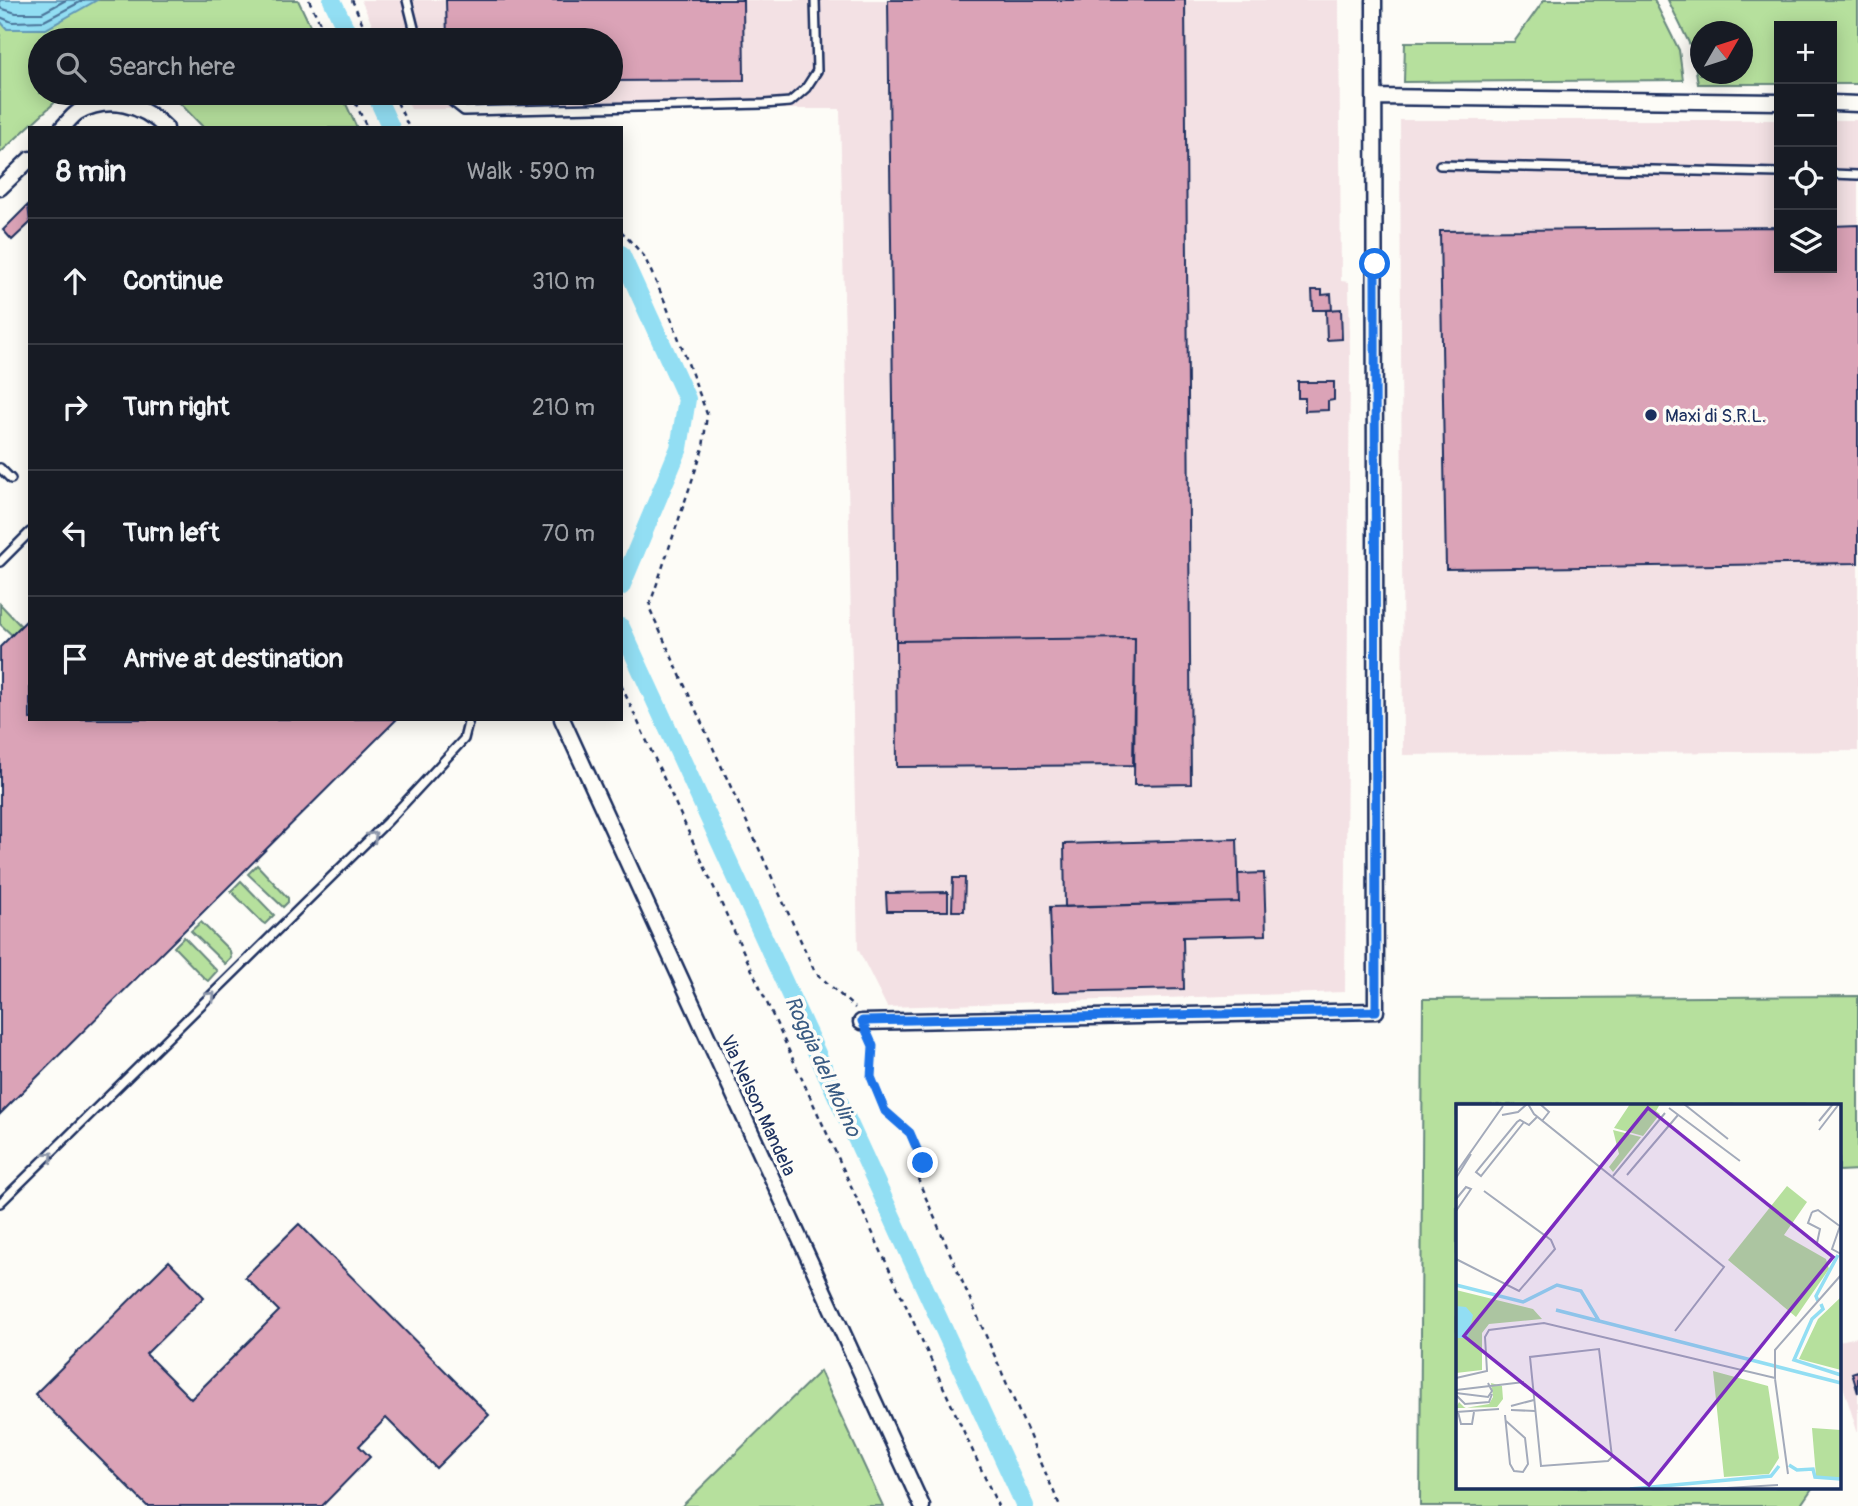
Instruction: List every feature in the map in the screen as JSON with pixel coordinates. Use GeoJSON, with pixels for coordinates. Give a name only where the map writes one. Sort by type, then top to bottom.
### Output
{"type":"FeatureCollection","features":[{"type":"Feature","properties":{"kind":"street"},"geometry":{"type":"LineString","coordinates":[[862,1022],[1376,1011],[1374,0]]}},
{"type":"Feature","properties":{"kind":"street"},"geometry":{"type":"LineString","coordinates":[[1375,97],[1774,102]]}},
{"type":"Feature","properties":{"kind":"street"},"geometry":{"type":"LineString","coordinates":[[1837,103],[1858,104]]}},
{"type":"Feature","properties":{"kind":"street"},"geometry":{"type":"LineString","coordinates":[[64,126],[77,113],[97,105]]}},
{"type":"Feature","properties":{"kind":"street"},"geometry":{"type":"LineString","coordinates":[[132,105],[164,126]]}},
{"type":"Feature","properties":{"kind":"street"},"geometry":{"type":"LineString","coordinates":[[0,188],[28,161]]}},
{"type":"Feature","properties":{"kind":"street","name":"Via Nelson Mandela"},"geometry":{"type":"LineString","coordinates":[[563,721],[922,1506]]}},
{"type":"Feature","properties":{"kind":"lane"},"geometry":{"type":"LineString","coordinates":[[407,0],[413,28]]}},
{"type":"Feature","properties":{"kind":"lane"},"geometry":{"type":"LineString","coordinates":[[456,105],[464,111],[790,102],[806,88],[817,71],[815,0]]}},
{"type":"Feature","properties":{"kind":"lane"},"geometry":{"type":"LineString","coordinates":[[1440,165],[1774,173]]}},
{"type":"Feature","properties":{"kind":"lane"},"geometry":{"type":"LineString","coordinates":[[1837,174],[1858,175]]}},
{"type":"Feature","properties":{"kind":"lane"},"geometry":{"type":"LineString","coordinates":[[0,468],[10,479]]}},
{"type":"Feature","properties":{"kind":"lane"},"geometry":{"type":"LineString","coordinates":[[0,562],[28,534]]}},
{"type":"Feature","properties":{"kind":"lane"},"geometry":{"type":"LineString","coordinates":[[0,1203],[387,822],[464,739],[468,721]]}},
{"type":"Feature","properties":{"kind":"path"},"geometry":{"type":"LineString","coordinates":[[309,0],[322,28]]}},
{"type":"Feature","properties":{"kind":"path"},"geometry":{"type":"LineString","coordinates":[[352,0],[365,28]]}},
{"type":"Feature","properties":{"kind":"path"},"geometry":{"type":"LineString","coordinates":[[357,105],[367,126]]}},
{"type":"Feature","properties":{"kind":"path"},"geometry":{"type":"LineString","coordinates":[[398,105],[408,126]]}},
{"type":"Feature","properties":{"kind":"path"},"geometry":{"type":"LineString","coordinates":[[623,233],[644,256],[665,302],[707,414],[703,448],[649,607],[815,972],[856,1010],[873,1046],[871,1077],[885,1111],[910,1133],[919,1153],[923,1163],[919,1182],[1060,1506]]}},
{"type":"Feature","properties":{"kind":"path"},"geometry":{"type":"LineString","coordinates":[[623,689],[998,1506]]}},
{"type":"Feature","properties":{"kind":"shaded area"},"geometry":{"type":"Polygon","coordinates":[[[361,0],[1339,0],[1341,281],[1349,282],[1350,356],[1345,992],[887,1007],[858,949],[840,109],[411,109],[409,105],[623,105],[623,28],[374,28],[361,0]]]}},
{"type":"Feature","properties":{"kind":"shaded area"},"geometry":{"type":"Polygon","coordinates":[[[1400,120],[1774,120],[1774,273],[1837,273],[1837,120],[1858,120],[1858,751],[1403,755],[1400,120]]]}},
{"type":"Feature","properties":{"kind":"shaded area"},"geometry":{"type":"Polygon","coordinates":[[[1858,1337],[1858,1434],[1840,1376],[1840,1341],[1858,1337]]]}},
{"type":"Feature","properties":{"kind":"green space"},"geometry":{"type":"Polygon","coordinates":[[[0,0],[298,0],[311,28],[28,28],[28,105],[52,105],[0,153],[0,0]]]}},
{"type":"Feature","properties":{"kind":"green space"},"geometry":{"type":"Polygon","coordinates":[[[1544,0],[1654,0],[1679,50],[1683,80],[1404,82],[1405,42],[1514,42],[1544,0]]]}},
{"type":"Feature","properties":{"kind":"green space"},"geometry":{"type":"Polygon","coordinates":[[[1668,0],[1858,0],[1858,84],[1837,84],[1837,21],[1774,21],[1774,84],[1753,84],[1753,21],[1690,21],[1690,45],[1668,0]]]}},
{"type":"Feature","properties":{"kind":"green space"},"geometry":{"type":"Polygon","coordinates":[[[182,105],[346,105],[356,126],[202,126],[182,105]]]}},
{"type":"Feature","properties":{"kind":"green space"},"geometry":{"type":"Polygon","coordinates":[[[0,604],[21,626],[12,635],[0,624],[0,604]]]}},
{"type":"Feature","properties":{"kind":"green space"},"geometry":{"type":"Polygon","coordinates":[[[257,865],[288,898],[283,907],[248,874],[257,865]]]}},
{"type":"Feature","properties":{"kind":"green space"},"geometry":{"type":"Polygon","coordinates":[[[241,881],[274,915],[265,924],[231,891],[241,881]]]}},
{"type":"Feature","properties":{"kind":"green space"},"geometry":{"type":"Polygon","coordinates":[[[201,922],[230,951],[231,958],[225,964],[191,931],[201,922]]]}},
{"type":"Feature","properties":{"kind":"green space"},"geometry":{"type":"Polygon","coordinates":[[[184,937],[217,971],[208,981],[174,947],[184,937]]]}},
{"type":"Feature","properties":{"kind":"green space"},"geometry":{"type":"Polygon","coordinates":[[[1858,996],[1858,1170],[1840,1171],[1840,1104],[1456,1104],[1456,1488],[1812,1488],[1800,1506],[1420,1506],[1423,999],[1858,996]]]}},
{"type":"Feature","properties":{"kind":"green space"},"geometry":{"type":"Polygon","coordinates":[[[820,1371],[883,1506],[682,1506],[820,1371]]]}},
{"type":"Feature","properties":{"kind":"water"},"geometry":{"type":"Polygon","coordinates":[[[0,0],[97,0],[48,28],[7,29],[0,21],[0,0]]]}},
{"type":"Feature","properties":{"kind":"building"},"geometry":{"type":"Polygon","coordinates":[[[446,0],[743,0],[744,80],[623,81],[623,28],[447,28],[446,0]]]}},
{"type":"Feature","properties":{"kind":"building"},"geometry":{"type":"Polygon","coordinates":[[[888,0],[1185,0],[1191,784],[1134,785],[1135,638],[896,641],[888,0]]]}},
{"type":"Feature","properties":{"kind":"building"},"geometry":{"type":"Polygon","coordinates":[[[28,205],[28,225],[12,240],[3,230],[28,205]]]}},
{"type":"Feature","properties":{"kind":"building","name":"Maxi di S.R.L."},"geometry":{"type":"Polygon","coordinates":[[[1858,225],[1858,563],[1446,569],[1440,231],[1774,227],[1774,273],[1837,273],[1837,226],[1858,225]]]}},
{"type":"Feature","properties":{"kind":"building"},"geometry":{"type":"Polygon","coordinates":[[[1312,290],[1322,290],[1322,295],[1331,294],[1332,310],[1313,310],[1312,290]]]}},
{"type":"Feature","properties":{"kind":"building"},"geometry":{"type":"Polygon","coordinates":[[[1341,309],[1342,339],[1327,340],[1326,310],[1341,309]]]}},
{"type":"Feature","properties":{"kind":"building"},"geometry":{"type":"Polygon","coordinates":[[[1298,382],[1334,382],[1334,400],[1328,401],[1328,410],[1305,411],[1305,398],[1298,398],[1298,382]]]}},
{"type":"Feature","properties":{"kind":"building"},"geometry":{"type":"Polygon","coordinates":[[[28,619],[28,721],[395,721],[0,1114],[0,647],[28,619]]]}},
{"type":"Feature","properties":{"kind":"building"},"geometry":{"type":"Polygon","coordinates":[[[1135,638],[1133,765],[897,767],[896,641],[1135,638]]]}},
{"type":"Feature","properties":{"kind":"building"},"geometry":{"type":"Polygon","coordinates":[[[1237,839],[1239,902],[1065,907],[1064,844],[1237,839]]]}},
{"type":"Feature","properties":{"kind":"building"},"geometry":{"type":"Polygon","coordinates":[[[1264,873],[1266,935],[1183,937],[1184,989],[1053,992],[1050,907],[1239,902],[1238,874],[1264,873]]]}},
{"type":"Feature","properties":{"kind":"building"},"geometry":{"type":"Polygon","coordinates":[[[953,878],[965,878],[964,911],[952,911],[953,878]]]}},
{"type":"Feature","properties":{"kind":"building"},"geometry":{"type":"Polygon","coordinates":[[[948,892],[948,911],[887,911],[886,893],[948,892]]]}},
{"type":"Feature","properties":{"kind":"building"},"geometry":{"type":"Polygon","coordinates":[[[299,1224],[489,1415],[436,1468],[386,1418],[359,1446],[370,1457],[322,1506],[147,1506],[35,1394],[169,1261],[204,1297],[146,1354],[191,1399],[279,1311],[245,1277],[299,1224]]]}},
{"type":"Feature","properties":{"kind":"building"},"geometry":{"type":"Polygon","coordinates":[[[1858,1371],[1858,1393],[1852,1373],[1858,1371]]]}},
{"type":"Feature","properties":{"kind":"waterway","name":"Roggia del Molino"},"geometry":{"type":"LineString","coordinates":[[332,0],[345,28]]}},
{"type":"Feature","properties":{"kind":"waterway","name":"Roggia del Molino"},"geometry":{"type":"LineString","coordinates":[[380,105],[390,126]]}},
{"type":"Feature","properties":{"kind":"waterway","name":"Roggia del Molino"},"geometry":{"type":"LineString","coordinates":[[623,258],[687,399],[679,448],[623,582]]}},
{"type":"Feature","properties":{"kind":"waterway","name":"Roggia del Molino"},"geometry":{"type":"LineString","coordinates":[[623,631],[1025,1506]]}},
{"type":"Feature","properties":{"kind":"place","name":"Maxi di S.R.L."},"geometry":{"type":"Point","coordinates":[1651,415]}},
{"type":"Feature","properties":{"kind":"route"},"geometry":{"type":"LineString","coordinates":[[923,1163],[910,1133],[885,1111],[871,1077],[873,1046],[862,1021],[1376,1011],[1375,264]]}}]}
